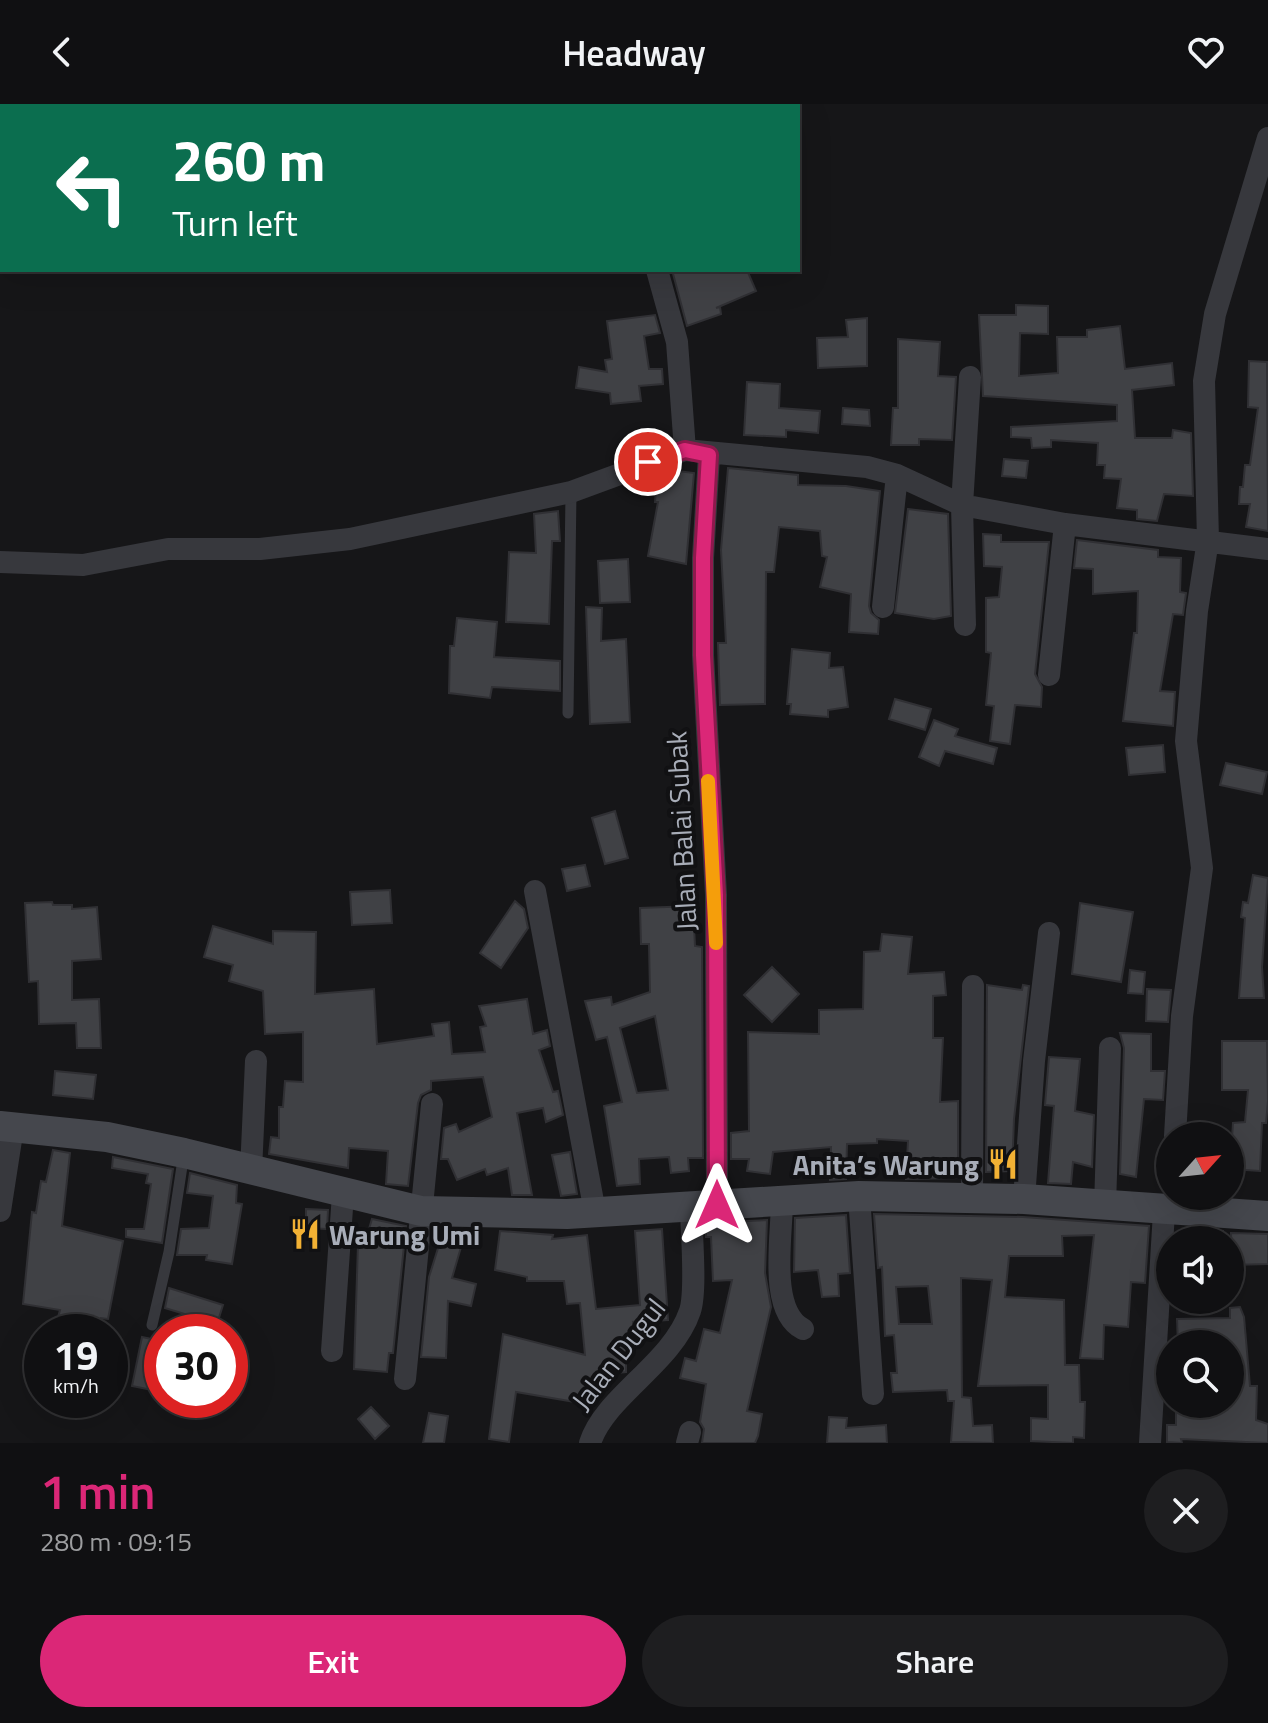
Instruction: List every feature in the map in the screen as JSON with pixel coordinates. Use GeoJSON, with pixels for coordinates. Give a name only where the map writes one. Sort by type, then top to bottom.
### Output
{"type":"FeatureCollection","features":[{"type":"Feature","properties":{"kind":"street"},"geometry":{"type":"LineString","coordinates":[[1176,1122],[1182,1016],[1202,868],[1186,741],[1193,640],[1208,540],[1204,381],[1215,314],[1268,138]]}},
{"type":"Feature","properties":{"kind":"street"},"geometry":{"type":"LineString","coordinates":[[658,272],[677,342],[685,450]]}},
{"type":"Feature","properties":{"kind":"street"},"geometry":{"type":"LineString","coordinates":[[965,625],[962,505],[970,377]]}},
{"type":"Feature","properties":{"kind":"street"},"geometry":{"type":"LineString","coordinates":[[0,562],[83,565],[168,549],[260,549],[350,539],[571,492],[685,450],[709,455],[867,467],[897,475],[962,505],[1065,524],[1268,549]]}},
{"type":"Feature","properties":{"kind":"street","name":"Jalan Balai Subak"},"geometry":{"type":"LineString","coordinates":[[704,1205],[716,895],[703,655],[703,558],[709,455]]}},
{"type":"Feature","properties":{"kind":"street"},"geometry":{"type":"LineString","coordinates":[[883,607],[897,475]]}},
{"type":"Feature","properties":{"kind":"street"},"geometry":{"type":"LineString","coordinates":[[1049,675],[1065,524]]}},
{"type":"Feature","properties":{"kind":"street"},"geometry":{"type":"LineString","coordinates":[[535,891],[595,1212]]}},
{"type":"Feature","properties":{"kind":"street"},"geometry":{"type":"LineString","coordinates":[[1024,1199],[1034,1061],[1049,933]]}},
{"type":"Feature","properties":{"kind":"street"},"geometry":{"type":"LineString","coordinates":[[972,1198],[973,986]]}},
{"type":"Feature","properties":{"kind":"street"},"geometry":{"type":"LineString","coordinates":[[1105,1206],[1110,1048]]}},
{"type":"Feature","properties":{"kind":"street"},"geometry":{"type":"LineString","coordinates":[[251,1171],[256,1061]]}},
{"type":"Feature","properties":{"kind":"street"},"geometry":{"type":"LineString","coordinates":[[405,1379],[432,1104]]}},
{"type":"Feature","properties":{"kind":"street"},"geometry":{"type":"LineString","coordinates":[[0,1211],[6,1127],[107,1137],[421,1211],[492,1215],[595,1212],[859,1196],[1024,1199],[1156,1207]]}},
{"type":"Feature","properties":{"kind":"street"},"geometry":{"type":"LineString","coordinates":[[332,1351],[343,1194]]}},
{"type":"Feature","properties":{"kind":"street"},"geometry":{"type":"LineString","coordinates":[[859,1196],[873,1394]]}},
{"type":"Feature","properties":{"kind":"street"},"geometry":{"type":"LineString","coordinates":[[782,1201],[782,1305],[789,1321],[803,1329]]}},
{"type":"Feature","properties":{"kind":"street","name":"Jalan Dugul"},"geometry":{"type":"LineString","coordinates":[[590,1443],[605,1417],[659,1359],[691,1308],[704,1205]]}},
{"type":"Feature","properties":{"kind":"street"},"geometry":{"type":"LineString","coordinates":[[1150,1443],[1170,1210]]}},
{"type":"Feature","properties":{"kind":"street"},"geometry":{"type":"LineString","coordinates":[[1203,1210],[1268,1216]]}},
{"type":"Feature","properties":{"kind":"lane"},"geometry":{"type":"LineString","coordinates":[[568,713],[571,492]]}},
{"type":"Feature","properties":{"kind":"lane"},"geometry":{"type":"LineString","coordinates":[[155,1314],[169,1252],[184,1153]]}},
{"type":"Feature","properties":{"kind":"building"},"geometry":{"type":"Polygon","coordinates":[[[673,272],[748,272],[756,291],[716,308],[720,307],[721,314],[687,326],[673,272]]]}},
{"type":"Feature","properties":{"kind":"building"},"geometry":{"type":"Polygon","coordinates":[[[1016,305],[1048,306],[1048,334],[1020,333],[1019,376],[1058,373],[1057,337],[1087,337],[1087,330],[1120,326],[1125,369],[1172,363],[1174,385],[1132,390],[1135,438],[1172,438],[1173,430],[1191,433],[1193,496],[1164,494],[1157,521],[1137,519],[1137,510],[1117,508],[1121,479],[1104,478],[1105,465],[1097,465],[1098,443],[1051,440],[1051,447],[1032,448],[1031,438],[1011,437],[1011,427],[1117,421],[1117,405],[983,396],[979,315],[1016,315],[1016,305]]]}},
{"type":"Feature","properties":{"kind":"building"},"geometry":{"type":"Polygon","coordinates":[[[655,315],[660,333],[644,336],[649,369],[662,369],[663,384],[639,386],[641,401],[611,404],[610,393],[576,388],[579,367],[607,372],[605,360],[612,359],[607,321],[655,315]]]}},
{"type":"Feature","properties":{"kind":"building"},"geometry":{"type":"Polygon","coordinates":[[[867,318],[867,366],[818,368],[817,338],[848,337],[846,320],[867,318]]]}},
{"type":"Feature","properties":{"kind":"building"},"geometry":{"type":"Polygon","coordinates":[[[898,339],[940,342],[938,376],[956,377],[952,440],[919,439],[919,445],[891,445],[893,408],[898,408],[898,339]]]}},
{"type":"Feature","properties":{"kind":"building"},"geometry":{"type":"Polygon","coordinates":[[[1249,361],[1267,362],[1268,531],[1246,527],[1250,504],[1239,504],[1245,465],[1250,465],[1258,408],[1248,407],[1249,361]]]}},
{"type":"Feature","properties":{"kind":"building"},"geometry":{"type":"Polygon","coordinates":[[[747,382],[780,384],[779,408],[820,411],[818,433],[786,430],[786,437],[744,435],[747,382]]]}},
{"type":"Feature","properties":{"kind":"building"},"geometry":{"type":"Polygon","coordinates":[[[843,408],[869,410],[870,426],[842,424],[843,408]]]}},
{"type":"Feature","properties":{"kind":"building"},"geometry":{"type":"Polygon","coordinates":[[[1004,459],[1028,461],[1026,478],[1002,476],[1004,459]]]}},
{"type":"Feature","properties":{"kind":"building"},"geometry":{"type":"Polygon","coordinates":[[[728,468],[798,475],[798,485],[846,486],[880,491],[869,606],[871,613],[879,620],[878,634],[849,632],[851,594],[820,587],[827,557],[822,556],[820,531],[779,527],[774,572],[766,572],[765,704],[720,705],[718,643],[726,643],[721,550],[728,468]]]}},
{"type":"Feature","properties":{"kind":"building"},"geometry":{"type":"Polygon","coordinates":[[[670,470],[694,473],[686,564],[648,556],[658,502],[655,502],[657,475],[670,470]]]}},
{"type":"Feature","properties":{"kind":"building"},"geometry":{"type":"Polygon","coordinates":[[[908,509],[948,514],[951,616],[934,619],[895,613],[908,509]]]}},
{"type":"Feature","properties":{"kind":"building"},"geometry":{"type":"Polygon","coordinates":[[[558,511],[560,541],[552,541],[549,624],[506,622],[509,552],[536,553],[534,514],[558,511]]]}},
{"type":"Feature","properties":{"kind":"building"},"geometry":{"type":"Polygon","coordinates":[[[983,534],[1001,535],[1001,542],[1049,542],[1035,674],[1042,687],[1041,707],[1015,705],[1010,744],[990,741],[994,706],[986,705],[991,653],[986,652],[986,598],[999,597],[1002,567],[984,566],[983,534]]]}},
{"type":"Feature","properties":{"kind":"building"},"geometry":{"type":"Polygon","coordinates":[[[1077,540],[1158,550],[1158,557],[1181,558],[1180,592],[1186,593],[1183,615],[1173,614],[1160,691],[1175,692],[1173,726],[1123,721],[1134,633],[1137,633],[1138,591],[1093,594],[1093,569],[1074,568],[1077,540]]]}},
{"type":"Feature","properties":{"kind":"building"},"geometry":{"type":"Polygon","coordinates":[[[628,559],[630,602],[600,603],[598,561],[628,559]]]}},
{"type":"Feature","properties":{"kind":"building"},"geometry":{"type":"Polygon","coordinates":[[[586,607],[602,608],[601,641],[626,639],[630,722],[590,724],[586,607]]]}},
{"type":"Feature","properties":{"kind":"building"},"geometry":{"type":"Polygon","coordinates":[[[457,618],[497,622],[494,657],[560,661],[560,691],[492,687],[490,698],[449,693],[450,646],[454,646],[457,618]]]}},
{"type":"Feature","properties":{"kind":"building"},"geometry":{"type":"Polygon","coordinates":[[[792,649],[830,653],[829,668],[843,667],[848,707],[828,710],[828,717],[790,714],[791,704],[787,704],[792,649]]]}},
{"type":"Feature","properties":{"kind":"building"},"geometry":{"type":"Polygon","coordinates":[[[895,699],[931,709],[925,730],[889,719],[895,699]]]}},
{"type":"Feature","properties":{"kind":"building"},"geometry":{"type":"Polygon","coordinates":[[[934,720],[958,729],[955,736],[997,748],[993,764],[945,751],[939,766],[919,757],[934,720]]]}},
{"type":"Feature","properties":{"kind":"building"},"geometry":{"type":"Polygon","coordinates":[[[1163,745],[1165,772],[1129,775],[1126,748],[1163,745]]]}},
{"type":"Feature","properties":{"kind":"building"},"geometry":{"type":"Polygon","coordinates":[[[1226,763],[1267,772],[1262,794],[1220,785],[1226,763]]]}},
{"type":"Feature","properties":{"kind":"building"},"geometry":{"type":"Polygon","coordinates":[[[615,811],[628,858],[605,864],[592,818],[615,811]]]}},
{"type":"Feature","properties":{"kind":"building"},"geometry":{"type":"Polygon","coordinates":[[[585,865],[590,886],[567,891],[562,869],[585,865]]]}},
{"type":"Feature","properties":{"kind":"building"},"geometry":{"type":"Polygon","coordinates":[[[1253,875],[1268,878],[1262,967],[1264,998],[1239,998],[1245,918],[1241,917],[1243,902],[1248,903],[1253,875]]]}},
{"type":"Feature","properties":{"kind":"building"},"geometry":{"type":"Polygon","coordinates":[[[390,890],[392,923],[352,925],[350,892],[390,890]]]}},
{"type":"Feature","properties":{"kind":"building"},"geometry":{"type":"Polygon","coordinates":[[[515,901],[524,909],[528,928],[501,968],[480,953],[515,901]]]}},
{"type":"Feature","properties":{"kind":"building"},"geometry":{"type":"Polygon","coordinates":[[[52,902],[53,905],[72,905],[72,909],[97,907],[101,959],[72,961],[72,1000],[99,999],[101,1048],[77,1048],[76,1023],[39,1024],[38,981],[29,982],[25,903],[52,902]]]}},
{"type":"Feature","properties":{"kind":"building"},"geometry":{"type":"Polygon","coordinates":[[[1080,903],[1133,912],[1121,982],[1072,974],[1080,903]]]}},
{"type":"Feature","properties":{"kind":"building"},"geometry":{"type":"Polygon","coordinates":[[[693,906],[695,946],[702,947],[703,1158],[688,1158],[689,1171],[671,1173],[669,1157],[639,1159],[640,1184],[617,1186],[604,1106],[622,1102],[607,1037],[596,1040],[585,1001],[611,997],[612,1005],[650,992],[649,944],[641,944],[640,908],[693,906]],[[655,1016],[620,1028],[637,1093],[668,1090],[655,1016]]]}},
{"type":"Feature","properties":{"kind":"building"},"geometry":{"type":"Polygon","coordinates":[[[213,926],[273,944],[273,931],[316,932],[315,994],[374,989],[377,1044],[434,1036],[432,1024],[449,1022],[452,1054],[485,1052],[480,1027],[486,1026],[479,1006],[527,999],[533,1034],[547,1030],[550,1046],[539,1050],[553,1092],[558,1091],[563,1115],[546,1122],[543,1108],[517,1113],[532,1195],[512,1195],[508,1168],[487,1175],[485,1169],[457,1180],[448,1159],[441,1159],[444,1128],[456,1124],[459,1132],[492,1117],[483,1077],[431,1081],[431,1090],[421,1095],[408,1186],[386,1184],[388,1151],[349,1148],[348,1168],[269,1154],[271,1137],[279,1138],[279,1107],[283,1107],[285,1081],[303,1082],[303,1032],[265,1034],[263,991],[229,981],[233,965],[204,957],[213,926]]]}},
{"type":"Feature","properties":{"kind":"building"},"geometry":{"type":"Polygon","coordinates":[[[882,934],[912,937],[908,974],[944,972],[946,995],[933,996],[933,1038],[943,1038],[940,1102],[958,1101],[958,1178],[906,1179],[908,1141],[877,1139],[877,1143],[847,1144],[846,1179],[830,1180],[831,1147],[773,1152],[770,1174],[747,1171],[749,1159],[731,1159],[731,1133],[749,1131],[748,1032],[819,1034],[819,1010],[863,1009],[864,952],[880,951],[882,934]]]}},
{"type":"Feature","properties":{"kind":"building"},"geometry":{"type":"Polygon","coordinates":[[[772,967],[799,994],[772,1022],[744,995],[772,967]]]}},
{"type":"Feature","properties":{"kind":"building"},"geometry":{"type":"Polygon","coordinates":[[[1130,970],[1145,972],[1143,994],[1128,993],[1130,970]]]}},
{"type":"Feature","properties":{"kind":"building"},"geometry":{"type":"Polygon","coordinates":[[[987,985],[1022,990],[1023,985],[1029,986],[1014,1119],[1012,1171],[986,1172],[987,985]]]}},
{"type":"Feature","properties":{"kind":"building"},"geometry":{"type":"Polygon","coordinates":[[[1147,989],[1171,990],[1168,1022],[1146,1021],[1147,989]]]}},
{"type":"Feature","properties":{"kind":"building"},"geometry":{"type":"Polygon","coordinates":[[[1120,1033],[1151,1034],[1151,1071],[1165,1071],[1163,1100],[1144,1099],[1136,1177],[1120,1174],[1124,1048],[1120,1033]]]}},
{"type":"Feature","properties":{"kind":"building"},"geometry":{"type":"Polygon","coordinates":[[[1222,1041],[1267,1041],[1268,1101],[1266,1123],[1262,1123],[1260,1171],[1244,1170],[1248,1090],[1222,1090],[1222,1041]]]}},
{"type":"Feature","properties":{"kind":"building"},"geometry":{"type":"Polygon","coordinates":[[[1049,1057],[1080,1059],[1075,1111],[1094,1115],[1092,1167],[1073,1162],[1071,1184],[1048,1183],[1054,1106],[1045,1105],[1049,1057]]]}},
{"type":"Feature","properties":{"kind":"building"},"geometry":{"type":"Polygon","coordinates":[[[55,1071],[96,1075],[93,1099],[53,1095],[55,1071]]]}},
{"type":"Feature","properties":{"kind":"building"},"geometry":{"type":"Polygon","coordinates":[[[53,1150],[70,1153],[62,1226],[123,1241],[109,1314],[59,1314],[60,1310],[23,1304],[32,1212],[36,1213],[41,1181],[46,1182],[53,1150]]]}},
{"type":"Feature","properties":{"kind":"building"},"geometry":{"type":"Polygon","coordinates":[[[570,1152],[577,1194],[561,1196],[552,1155],[570,1152]]]}},
{"type":"Feature","properties":{"kind":"building"},"geometry":{"type":"Polygon","coordinates":[[[113,1157],[173,1169],[162,1243],[126,1237],[126,1229],[144,1229],[151,1184],[146,1183],[148,1174],[112,1168],[113,1157]]]}},
{"type":"Feature","properties":{"kind":"building"},"geometry":{"type":"Polygon","coordinates":[[[190,1173],[237,1185],[236,1203],[242,1204],[232,1264],[206,1260],[207,1255],[177,1255],[181,1229],[209,1228],[213,1196],[187,1193],[190,1173]]]}},
{"type":"Feature","properties":{"kind":"building"},"geometry":{"type":"Polygon","coordinates":[[[306,1209],[328,1210],[327,1229],[306,1228],[306,1209]]]}},
{"type":"Feature","properties":{"kind":"building"},"geometry":{"type":"Polygon","coordinates":[[[874,1214],[1023,1217],[1149,1226],[1145,1283],[1131,1282],[1128,1327],[1104,1325],[1103,1359],[1080,1358],[1094,1235],[1062,1236],[1063,1256],[1009,1256],[1005,1297],[1064,1300],[1065,1365],[1079,1365],[1080,1402],[1085,1402],[1084,1438],[1073,1437],[1073,1443],[1031,1441],[1031,1418],[1048,1419],[1048,1385],[978,1386],[992,1280],[961,1278],[962,1397],[971,1398],[973,1426],[992,1425],[993,1443],[951,1442],[954,1401],[948,1401],[947,1390],[893,1392],[891,1373],[897,1373],[894,1335],[885,1336],[882,1267],[878,1268],[874,1214]],[[928,1286],[896,1287],[899,1324],[932,1324],[928,1286]]]}},
{"type":"Feature","properties":{"kind":"building"},"geometry":{"type":"Polygon","coordinates":[[[846,1215],[850,1273],[838,1274],[839,1296],[822,1297],[818,1270],[794,1272],[795,1218],[846,1215]]]}},
{"type":"Feature","properties":{"kind":"building"},"geometry":{"type":"Polygon","coordinates":[[[372,1219],[406,1226],[393,1353],[389,1353],[387,1372],[354,1369],[358,1244],[364,1245],[372,1219]]]}},
{"type":"Feature","properties":{"kind":"building"},"geometry":{"type":"Polygon","coordinates":[[[767,1220],[765,1273],[771,1307],[747,1411],[762,1414],[758,1436],[755,1443],[702,1443],[704,1429],[700,1422],[706,1384],[680,1378],[685,1358],[696,1361],[704,1329],[720,1333],[732,1280],[713,1281],[711,1237],[706,1237],[706,1223],[767,1220]]]}},
{"type":"Feature","properties":{"kind":"building"},"geometry":{"type":"Polygon","coordinates":[[[444,1229],[466,1230],[452,1278],[476,1284],[471,1306],[448,1301],[446,1358],[421,1357],[429,1277],[444,1229]]]}},
{"type":"Feature","properties":{"kind":"building"},"geometry":{"type":"Polygon","coordinates":[[[662,1229],[668,1320],[633,1322],[636,1347],[626,1348],[626,1372],[594,1375],[587,1404],[516,1392],[509,1442],[489,1439],[503,1334],[585,1355],[580,1303],[567,1304],[564,1281],[527,1281],[527,1277],[495,1270],[500,1231],[553,1235],[552,1239],[587,1235],[596,1309],[640,1305],[635,1231],[662,1229]]]}},
{"type":"Feature","properties":{"kind":"building"},"geometry":{"type":"Polygon","coordinates":[[[1244,1233],[1268,1234],[1268,1264],[1244,1265],[1244,1233]]]}},
{"type":"Feature","properties":{"kind":"building"},"geometry":{"type":"Polygon","coordinates":[[[169,1288],[223,1305],[220,1314],[184,1314],[165,1308],[169,1288]]]}},
{"type":"Feature","properties":{"kind":"building"},"geometry":{"type":"Polygon","coordinates":[[[1230,1314],[1243,1314],[1244,1317],[1250,1386],[1257,1386],[1256,1420],[1268,1424],[1268,1443],[1181,1439],[1182,1443],[1167,1442],[1167,1425],[1176,1425],[1176,1418],[1244,1418],[1244,1330],[1177,1330],[1177,1319],[1230,1318],[1230,1314]]]}},
{"type":"Feature","properties":{"kind":"building"},"geometry":{"type":"Polygon","coordinates":[[[142,1337],[144,1337],[144,1388],[132,1386],[142,1337]]]}},
{"type":"Feature","properties":{"kind":"building"},"geometry":{"type":"Polygon","coordinates":[[[371,1407],[389,1426],[375,1439],[358,1419],[371,1407]]]}},
{"type":"Feature","properties":{"kind":"building"},"geometry":{"type":"Polygon","coordinates":[[[429,1413],[448,1416],[444,1443],[423,1443],[429,1413]]]}},
{"type":"Feature","properties":{"kind":"building"},"geometry":{"type":"Polygon","coordinates":[[[829,1417],[847,1418],[846,1428],[886,1425],[887,1443],[827,1443],[829,1417]]]}},
{"type":"Feature","properties":{"kind":"slow traffic"},"geometry":{"type":"LineString","coordinates":[[708,781],[716,943]]}},
{"type":"Feature","properties":{"kind":"place","name":"Anita’s Warung"},"geometry":{"type":"Point","coordinates":[1003,1164]}},
{"type":"Feature","properties":{"kind":"place","name":"Warung Umi"},"geometry":{"type":"Point","coordinates":[305,1234]}},
{"type":"Feature","properties":{"kind":"route"},"geometry":{"type":"LineString","coordinates":[[648,462],[685,450],[709,455],[703,558],[703,655],[716,895],[717,1205]]}}]}
